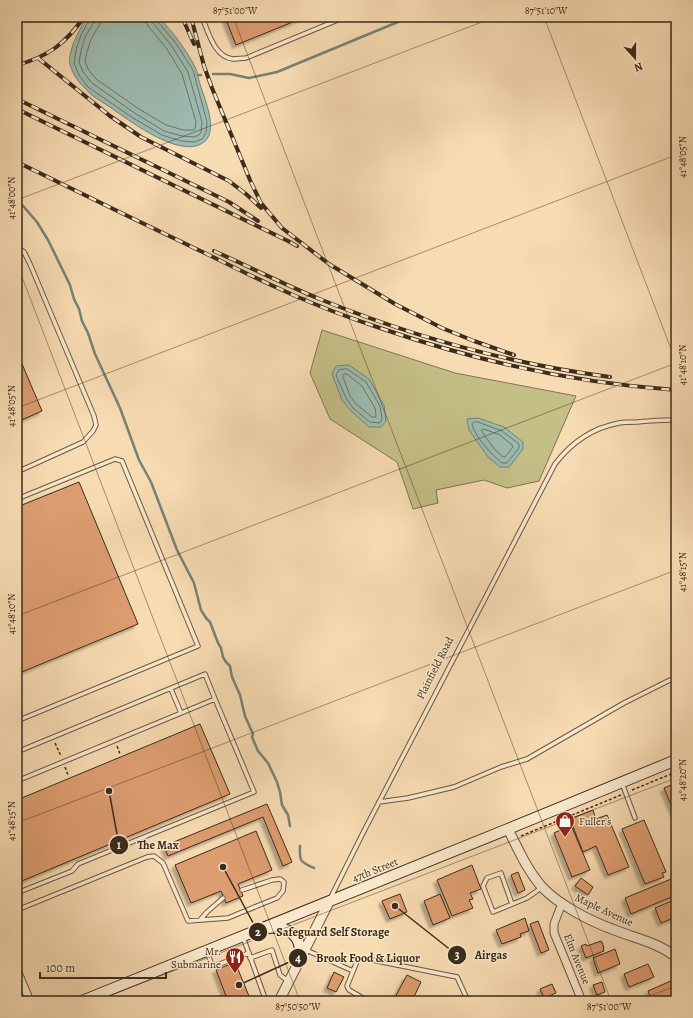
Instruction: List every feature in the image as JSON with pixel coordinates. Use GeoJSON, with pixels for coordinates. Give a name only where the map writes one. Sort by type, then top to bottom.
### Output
{"type":"FeatureCollection","features":[{"type":"Feature","properties":{"kind":"main road","name":"47th Street"},"geometry":{"type":"LineString","coordinates":[[82,1001],[676,760]]}},
{"type":"Feature","properties":{"kind":"main road"},"geometry":{"type":"LineString","coordinates":[[262,928],[286,929],[292,933],[298,939],[300,949],[299,962]]}},
{"type":"Feature","properties":{"kind":"street","name":"Maple Avenue"},"geometry":{"type":"LineString","coordinates":[[508,829],[527,866],[542,887],[562,903],[586,918],[649,942],[670,952],[676,957]]}},
{"type":"Feature","properties":{"kind":"street","name":"Plainfield Road"},"geometry":{"type":"LineString","coordinates":[[279,1001],[329,902]]}},
{"type":"Feature","properties":{"kind":"street","name":"Elm Avenue"},"geometry":{"type":"LineString","coordinates":[[562,903],[554,924],[554,933],[582,1001]]}},
{"type":"Feature","properties":{"kind":"street"},"geometry":{"type":"LineString","coordinates":[[17,970],[30,1001]]}},
{"type":"Feature","properties":{"kind":"lane"},"geometry":{"type":"LineString","coordinates":[[202,17],[213,43],[220,54],[232,59],[246,58],[346,17]]}},
{"type":"Feature","properties":{"kind":"lane"},"geometry":{"type":"LineString","coordinates":[[17,247],[24,252],[30,264],[94,416],[96,425],[93,431],[83,442],[17,472]]}},
{"type":"Feature","properties":{"kind":"lane","name":"Plainfield Road"},"geometry":{"type":"LineString","coordinates":[[329,902],[379,802],[555,464],[564,453],[578,441],[589,433],[604,427],[619,423],[671,420]]}},
{"type":"Feature","properties":{"kind":"lane"},"geometry":{"type":"LineString","coordinates":[[17,499],[115,458],[122,461],[198,646],[17,721]]}},
{"type":"Feature","properties":{"kind":"lane"},"geometry":{"type":"LineString","coordinates":[[17,752],[206,674],[254,792],[78,864],[72,871],[17,893]]}},
{"type":"Feature","properties":{"kind":"lane"},"geometry":{"type":"LineString","coordinates":[[379,802],[408,798],[454,787],[501,767],[527,759],[624,702],[676,678]]}},
{"type":"Feature","properties":{"kind":"lane"},"geometry":{"type":"LineString","coordinates":[[171,688],[181,713]]}},
{"type":"Feature","properties":{"kind":"lane"},"geometry":{"type":"LineString","coordinates":[[17,781],[215,699]]}},
{"type":"Feature","properties":{"kind":"lane"},"geometry":{"type":"LineString","coordinates":[[622,782],[635,818]]}},
{"type":"Feature","properties":{"kind":"lane"},"geometry":{"type":"LineString","coordinates":[[17,910],[148,857],[154,856],[163,862],[188,921],[228,918],[276,898],[283,891],[284,882],[280,879],[272,880],[242,890]]}},
{"type":"Feature","properties":{"kind":"lane"},"geometry":{"type":"LineString","coordinates":[[512,904],[501,873],[487,878],[483,886],[493,912],[527,898],[542,887]]}},
{"type":"Feature","properties":{"kind":"lane"},"geometry":{"type":"LineString","coordinates":[[200,920],[223,898]]}},
{"type":"Feature","properties":{"kind":"lane"},"geometry":{"type":"LineString","coordinates":[[243,936],[266,1001]]}},
{"type":"Feature","properties":{"kind":"lane"},"geometry":{"type":"LineString","coordinates":[[250,958],[272,950],[280,975],[289,981]]}},
{"type":"Feature","properties":{"kind":"lane"},"geometry":{"type":"LineString","coordinates":[[305,950],[353,971]]}},
{"type":"Feature","properties":{"kind":"lane"},"geometry":{"type":"LineString","coordinates":[[206,951],[212,964],[217,965],[249,953]]}},
{"type":"Feature","properties":{"kind":"lane"},"geometry":{"type":"LineString","coordinates":[[368,1001],[349,990],[347,986],[358,959],[367,959],[458,977],[468,1001]]}},
{"type":"Feature","properties":{"kind":"path"},"geometry":{"type":"LineString","coordinates":[[115,740],[120,754]]}},
{"type":"Feature","properties":{"kind":"path"},"geometry":{"type":"LineString","coordinates":[[513,839],[676,772]]}},
{"type":"Feature","properties":{"kind":"shaded area"},"geometry":{"type":"Polygon","coordinates":[[[322,330],[455,373],[576,396],[539,481],[507,488],[484,480],[436,490],[438,503],[413,509],[397,462],[330,419],[310,373],[322,330]]]}},
{"type":"Feature","properties":{"kind":"water"},"geometry":{"type":"Polygon","coordinates":[[[87,17],[160,18],[174,35],[197,71],[210,119],[209,136],[204,142],[196,146],[186,147],[162,139],[137,126],[92,95],[82,86],[70,65],[70,54],[75,40],[87,17]]]}},
{"type":"Feature","properties":{"kind":"water"},"geometry":{"type":"Polygon","coordinates":[[[349,365],[369,379],[384,405],[386,421],[381,427],[369,427],[350,410],[342,400],[332,374],[336,366],[349,365]]]}},
{"type":"Feature","properties":{"kind":"water"},"geometry":{"type":"Polygon","coordinates":[[[478,418],[504,427],[523,442],[523,449],[509,467],[500,467],[488,457],[469,430],[467,419],[478,418]]]}},
{"type":"Feature","properties":{"kind":"building"},"geometry":{"type":"Polygon","coordinates":[[[225,17],[305,17],[236,45],[225,17]]]}},
{"type":"Feature","properties":{"kind":"building"},"geometry":{"type":"Polygon","coordinates":[[[17,352],[42,411],[17,422],[17,352]]]}},
{"type":"Feature","properties":{"kind":"building"},"geometry":{"type":"Polygon","coordinates":[[[79,482],[138,624],[17,674],[17,507],[79,482]]]}},
{"type":"Feature","properties":{"kind":"building"},"geometry":{"type":"Polygon","coordinates":[[[200,724],[230,794],[17,883],[17,800],[200,724]]]}},
{"type":"Feature","properties":{"kind":"building"},"geometry":{"type":"Polygon","coordinates":[[[676,783],[676,817],[664,788],[676,783]]]}},
{"type":"Feature","properties":{"kind":"building"},"geometry":{"type":"Polygon","coordinates":[[[267,804],[292,862],[283,866],[263,817],[168,856],[164,846],[267,804]]]}},
{"type":"Feature","properties":{"kind":"building"},"geometry":{"type":"Polygon","coordinates":[[[593,810],[596,819],[607,815],[629,867],[608,875],[596,846],[583,852],[570,819],[593,810]]]}},
{"type":"Feature","properties":{"kind":"building"},"geometry":{"type":"Polygon","coordinates":[[[644,820],[666,872],[662,873],[664,877],[645,884],[622,829],[644,820]]]}},
{"type":"Feature","properties":{"kind":"building"},"geometry":{"type":"Polygon","coordinates":[[[571,825],[590,870],[572,877],[554,833],[571,825]]]}},
{"type":"Feature","properties":{"kind":"building"},"geometry":{"type":"Polygon","coordinates":[[[256,831],[272,870],[238,884],[243,896],[226,903],[221,891],[191,903],[175,865],[256,831]]]}},
{"type":"Feature","properties":{"kind":"building"},"geometry":{"type":"Polygon","coordinates":[[[472,865],[481,889],[470,893],[473,899],[469,900],[473,908],[452,916],[437,880],[472,865]]]}},
{"type":"Feature","properties":{"kind":"building"},"geometry":{"type":"Polygon","coordinates":[[[518,872],[525,890],[518,893],[511,875],[518,872]]]}},
{"type":"Feature","properties":{"kind":"building"},"geometry":{"type":"Polygon","coordinates":[[[676,877],[676,895],[631,914],[625,898],[676,877]]]}},
{"type":"Feature","properties":{"kind":"building"},"geometry":{"type":"Polygon","coordinates":[[[581,878],[593,887],[588,895],[575,886],[581,878]]]}},
{"type":"Feature","properties":{"kind":"building"},"geometry":{"type":"Polygon","coordinates":[[[400,894],[407,912],[390,919],[382,901],[400,894]]]}},
{"type":"Feature","properties":{"kind":"building"},"geometry":{"type":"Polygon","coordinates":[[[440,894],[450,918],[433,925],[424,901],[440,894]]]}},
{"type":"Feature","properties":{"kind":"building"},"geometry":{"type":"Polygon","coordinates":[[[676,899],[676,917],[661,923],[655,908],[676,899]]]}},
{"type":"Feature","properties":{"kind":"building"},"geometry":{"type":"Polygon","coordinates":[[[525,918],[529,931],[520,934],[521,937],[502,944],[496,930],[525,918]]]}},
{"type":"Feature","properties":{"kind":"building"},"geometry":{"type":"Polygon","coordinates":[[[538,921],[549,950],[541,953],[530,924],[538,921]]]}},
{"type":"Feature","properties":{"kind":"building"},"geometry":{"type":"Polygon","coordinates":[[[601,941],[604,951],[586,958],[581,946],[586,944],[587,946],[601,941]]]}},
{"type":"Feature","properties":{"kind":"building"},"geometry":{"type":"Polygon","coordinates":[[[615,949],[620,964],[598,973],[593,958],[615,949]]]}},
{"type":"Feature","properties":{"kind":"building"},"geometry":{"type":"Polygon","coordinates":[[[235,962],[251,1001],[228,1001],[216,970],[235,962]]]}},
{"type":"Feature","properties":{"kind":"building"},"geometry":{"type":"Polygon","coordinates":[[[648,964],[654,977],[629,987],[624,974],[648,964]]]}},
{"type":"Feature","properties":{"kind":"building"},"geometry":{"type":"Polygon","coordinates":[[[334,972],[344,977],[336,992],[327,988],[334,972]]]}},
{"type":"Feature","properties":{"kind":"building"},"geometry":{"type":"Polygon","coordinates":[[[407,975],[421,982],[412,1001],[393,1001],[407,975]]]}},
{"type":"Feature","properties":{"kind":"building"},"geometry":{"type":"Polygon","coordinates":[[[673,980],[676,988],[676,996],[663,1001],[652,1001],[648,991],[673,980]]]}},
{"type":"Feature","properties":{"kind":"building"},"geometry":{"type":"Polygon","coordinates":[[[602,982],[605,992],[597,995],[593,985],[602,982]]]}},
{"type":"Feature","properties":{"kind":"building"},"geometry":{"type":"Polygon","coordinates":[[[552,984],[556,993],[544,998],[540,989],[552,984]]]}},
{"type":"Feature","properties":{"kind":"building"},"geometry":{"type":"Polygon","coordinates":[[[222,995],[225,1001],[207,1001],[222,995]]]}},
{"type":"Feature","properties":{"kind":"waterway"},"geometry":{"type":"LineString","coordinates":[[213,74],[230,74],[249,78],[277,72],[410,17]]}},
{"type":"Feature","properties":{"kind":"waterway"},"geometry":{"type":"LineString","coordinates":[[17,200],[37,222],[48,240],[70,285],[95,354],[120,408],[139,460],[151,482],[177,550],[194,583],[201,610],[210,622],[221,648],[223,657],[230,666],[232,677],[240,695],[245,716],[253,734],[252,737],[258,751],[268,763],[277,782],[282,805],[288,815],[290,826]]}},
{"type":"Feature","properties":{"kind":"waterway"},"geometry":{"type":"LineString","coordinates":[[300,846],[302,861],[314,868]]}},
{"type":"Feature","properties":{"kind":"railway"},"geometry":{"type":"LineString","coordinates":[[17,65],[38,58],[55,48],[63,42],[84,17]]}},
{"type":"Feature","properties":{"kind":"railway"},"geometry":{"type":"LineString","coordinates":[[182,17],[194,44]]}},
{"type":"Feature","properties":{"kind":"railway"},"geometry":{"type":"LineString","coordinates":[[191,17],[204,66],[250,180],[261,203],[282,228],[329,264],[395,304],[442,328],[514,355]]}},
{"type":"Feature","properties":{"kind":"railway"},"geometry":{"type":"LineString","coordinates":[[38,58],[110,116],[141,137],[229,181],[261,208]]}},
{"type":"Feature","properties":{"kind":"railway"},"geometry":{"type":"LineString","coordinates":[[17,99],[229,202],[258,221]]}},
{"type":"Feature","properties":{"kind":"railway"},"geometry":{"type":"LineString","coordinates":[[17,109],[297,246]]}},
{"type":"Feature","properties":{"kind":"railway"},"geometry":{"type":"LineString","coordinates":[[17,162],[271,285],[335,312],[369,324],[453,351],[526,369],[601,382],[676,390]]}},
{"type":"Feature","properties":{"kind":"railway"},"geometry":{"type":"LineString","coordinates":[[214,251],[322,300],[392,326],[464,348],[500,357],[537,365],[610,377]]}},
{"type":"Feature","properties":{"kind":"place","name":"The Max"},"geometry":{"type":"Point","coordinates":[109,791]}},
{"type":"Feature","properties":{"kind":"place","name":"Fuller's"},"geometry":{"type":"Point","coordinates":[565,838]}},
{"type":"Feature","properties":{"kind":"place","name":"Safeguard Self Storage"},"geometry":{"type":"Point","coordinates":[223,867]}},
{"type":"Feature","properties":{"kind":"place","name":"Airgas"},"geometry":{"type":"Point","coordinates":[395,906]}},
{"type":"Feature","properties":{"kind":"place","name":"Mr. Submarine"},"geometry":{"type":"Point","coordinates":[235,974]}},
{"type":"Feature","properties":{"kind":"place","name":"Brook Food & Liquor"},"geometry":{"type":"Point","coordinates":[239,985]}}]}
